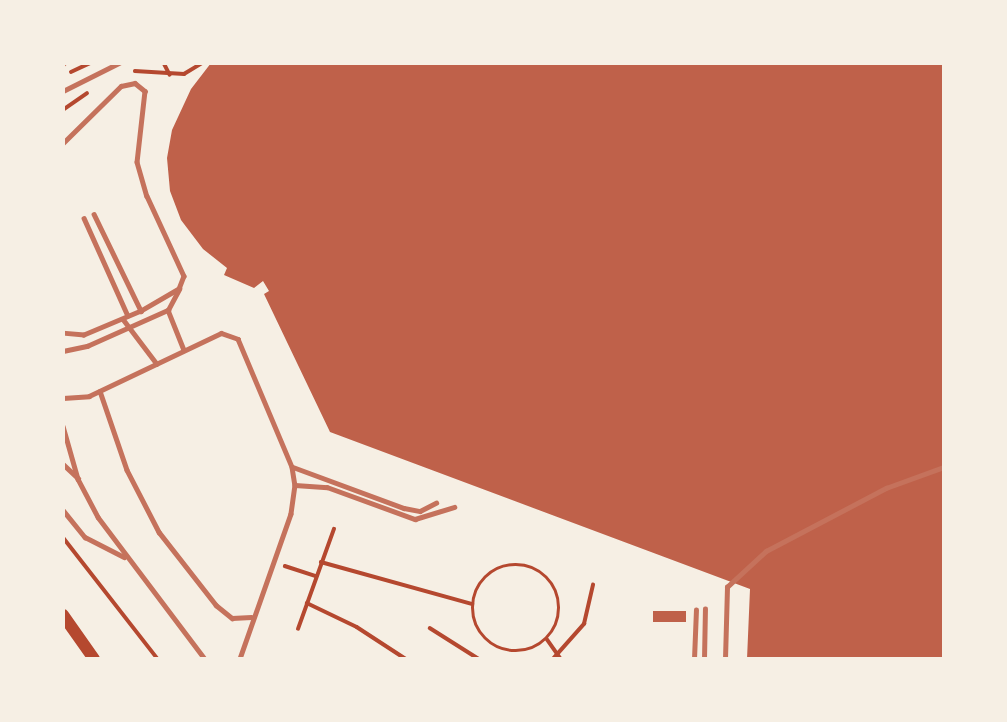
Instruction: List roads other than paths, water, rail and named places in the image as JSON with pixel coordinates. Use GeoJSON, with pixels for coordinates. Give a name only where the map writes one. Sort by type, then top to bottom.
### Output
{"type":"FeatureCollection","features":[{"type":"Feature","properties":{"kind":"main road"},"geometry":{"type":"LineString","coordinates":[[63,615],[94,659]]}},
{"type":"Feature","properties":{"kind":"lane"},"geometry":{"type":"LineString","coordinates":[[63,91],[119,63]]}},
{"type":"Feature","properties":{"kind":"lane"},"geometry":{"type":"LineString","coordinates":[[63,143],[121,86],[135,83],[145,91],[137,162],[147,196],[183,266],[179,289],[168,310],[87,346],[63,351]]}},
{"type":"Feature","properties":{"kind":"lane"},"geometry":{"type":"LineString","coordinates":[[94,214],[141,311]]}},
{"type":"Feature","properties":{"kind":"lane"},"geometry":{"type":"LineString","coordinates":[[84,218],[126,318],[157,363]]}},
{"type":"Feature","properties":{"kind":"lane"},"geometry":{"type":"LineString","coordinates":[[63,333],[84,335],[141,311],[179,289]]}},
{"type":"Feature","properties":{"kind":"lane"},"geometry":{"type":"LineString","coordinates":[[168,310],[184,350]]}},
{"type":"Feature","properties":{"kind":"lane"},"geometry":{"type":"LineString","coordinates":[[63,398],[100,391],[221,333],[235,336],[292,467],[295,485],[291,514],[252,617],[240,659]]}},
{"type":"Feature","properties":{"kind":"lane"},"geometry":{"type":"LineString","coordinates":[[100,391],[127,470],[159,532],[216,605],[232,618],[252,617]]}},
{"type":"Feature","properties":{"kind":"lane"},"geometry":{"type":"LineString","coordinates":[[63,426],[78,479]]}},
{"type":"Feature","properties":{"kind":"lane"},"geometry":{"type":"LineString","coordinates":[[63,464],[78,479],[124,557],[205,659]]}},
{"type":"Feature","properties":{"kind":"lane"},"geometry":{"type":"LineString","coordinates":[[292,467],[414,511],[436,503]]}},
{"type":"Feature","properties":{"kind":"lane"},"geometry":{"type":"LineString","coordinates":[[725,659],[727,587],[766,551],[886,488],[944,467]]}},
{"type":"Feature","properties":{"kind":"lane"},"geometry":{"type":"LineString","coordinates":[[295,485],[327,487],[415,519],[454,507]]}},
{"type":"Feature","properties":{"kind":"lane"},"geometry":{"type":"LineString","coordinates":[[63,510],[85,537],[124,557]]}},
{"type":"Feature","properties":{"kind":"lane"},"geometry":{"type":"LineString","coordinates":[[704,659],[705,609]]}},
{"type":"Feature","properties":{"kind":"lane"},"geometry":{"type":"LineString","coordinates":[[694,659],[696,610]]}}]}
